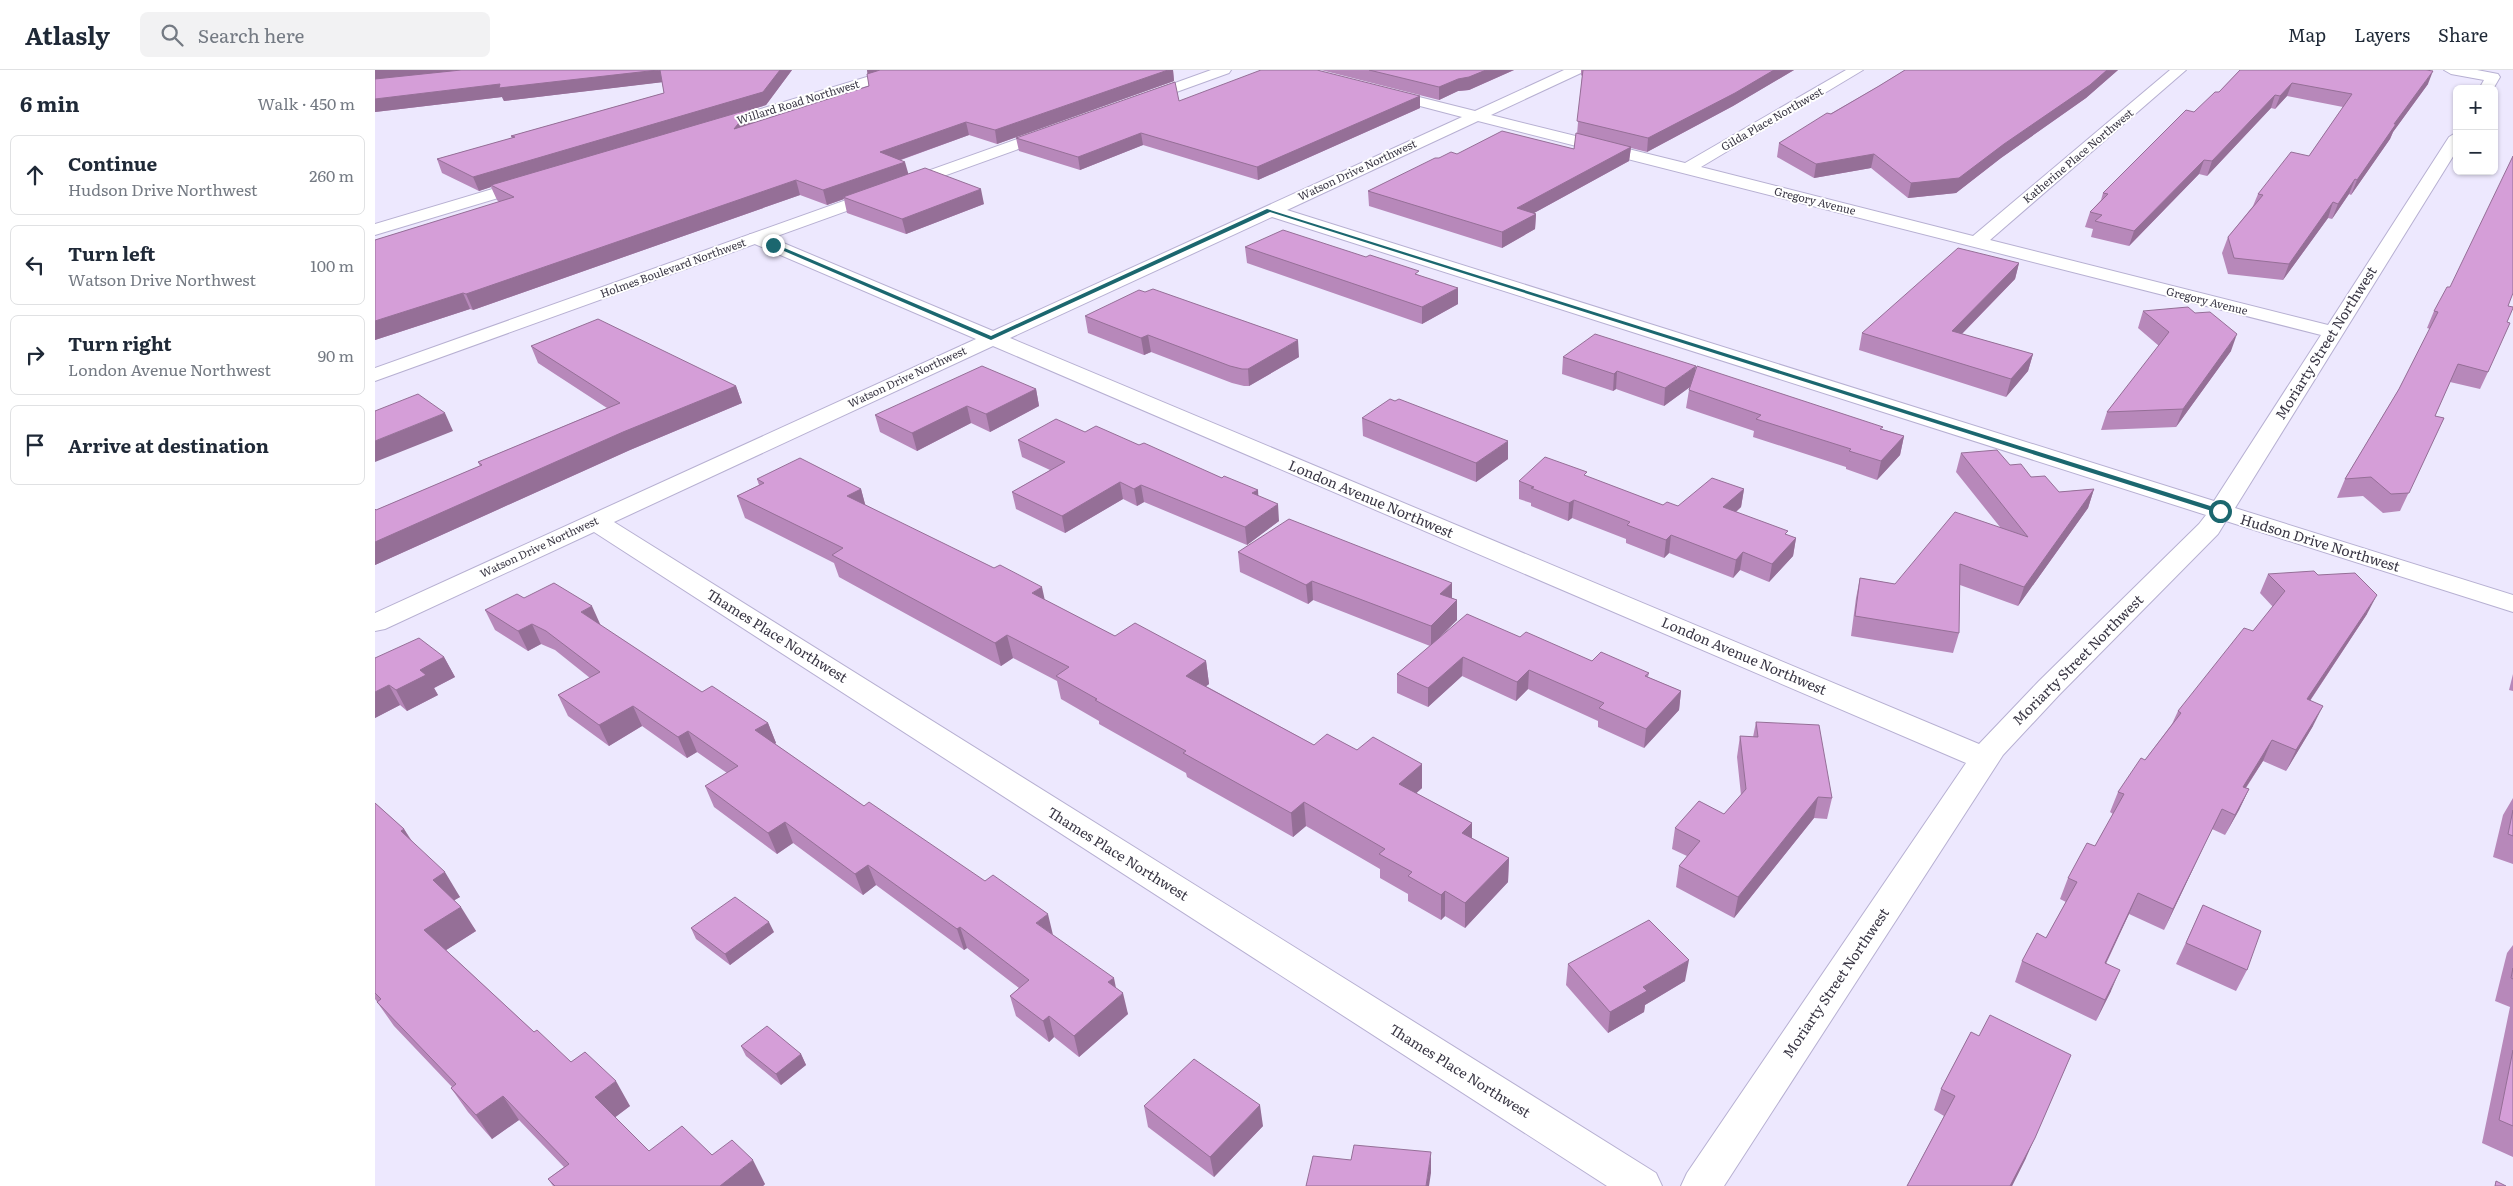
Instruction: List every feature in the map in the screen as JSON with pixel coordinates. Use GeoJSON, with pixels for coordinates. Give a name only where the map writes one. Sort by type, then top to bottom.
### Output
{"type":"FeatureCollection","features":[{"type":"Feature","properties":{"kind":"street","name":"Willard Road Northwest"},"geometry":{"type":"LineString","coordinates":[[696,133],[905,70]]}},
{"type":"Feature","properties":{"kind":"street"},"geometry":{"type":"LineString","coordinates":[[1121,107],[1224,70]]}},
{"type":"Feature","properties":{"kind":"street","name":"Watson Drive Northwest"},"geometry":{"type":"LineString","coordinates":[[375,623],[1576,70]]}},
{"type":"Feature","properties":{"kind":"street","name":"Gilda Place Northwest"},"geometry":{"type":"LineString","coordinates":[[1687,169],[1856,70]]}},
{"type":"Feature","properties":{"kind":"street","name":"Katherine Place Northwest"},"geometry":{"type":"LineString","coordinates":[[1977,242],[2179,70]]}},
{"type":"Feature","properties":{"kind":"street"},"geometry":{"type":"LineString","coordinates":[[2451,70],[2490,83]]}},
{"type":"Feature","properties":{"kind":"street"},"geometry":{"type":"LineString","coordinates":[[839,73],[866,82]]}},
{"type":"Feature","properties":{"kind":"street","name":"Gregory Avenue"},"geometry":{"type":"LineString","coordinates":[[1363,87],[2333,332]]}},
{"type":"Feature","properties":{"kind":"street","name":"Holmes Boulevard Northwest"},"geometry":{"type":"LineString","coordinates":[[375,375],[1075,124]]}},
{"type":"Feature","properties":{"kind":"street","name":"Moriarty Street Northwest"},"geometry":{"type":"LineString","coordinates":[[1701,1186],[1992,748],[2049,688],[2209,529],[2453,144]]}},
{"type":"Feature","properties":{"kind":"street"},"geometry":{"type":"LineString","coordinates":[[375,230],[545,178]]}},
{"type":"Feature","properties":{"kind":"street","name":"Hudson Drive Northwest"},"geometry":{"type":"LineString","coordinates":[[1269,210],[2513,604]]}},
{"type":"Feature","properties":{"kind":"street","name":"London Avenue Northwest"},"geometry":{"type":"LineString","coordinates":[[756,238],[1985,759]]}},
{"type":"Feature","properties":{"kind":"street","name":"Thames Place Northwest"},"geometry":{"type":"LineString","coordinates":[[595,521],[1642,1186]]}},
{"type":"Feature","properties":{"kind":"building"},"geometry":{"type":"Polygon","coordinates":[[[461,70],[658,70],[499,88],[500,84],[375,99],[375,79],[461,70]]]}},
{"type":"Feature","properties":{"kind":"building"},"geometry":{"type":"Polygon","coordinates":[[[660,70],[780,70],[763,92],[473,177],[437,159],[664,93],[660,70]]]}},
{"type":"Feature","properties":{"kind":"building"},"geometry":{"type":"Polygon","coordinates":[[[880,70],[1168,70],[995,130],[966,122],[880,152],[905,162],[823,190],[796,180],[466,294],[463,293],[375,321],[375,240],[514,197],[491,185],[750,109],[734,129],[869,86],[867,74],[880,70]]]}},
{"type":"Feature","properties":{"kind":"building"},"geometry":{"type":"Polygon","coordinates":[[[1261,70],[1317,70],[1420,96],[1257,167],[1141,133],[1078,157],[1016,138],[1175,82],[1179,101],[1261,70]]]}},
{"type":"Feature","properties":{"kind":"building"},"geometry":{"type":"Polygon","coordinates":[[[1369,70],[1486,70],[1439,87],[1369,70]]]}},
{"type":"Feature","properties":{"kind":"building"},"geometry":{"type":"Polygon","coordinates":[[[1583,70],[1774,70],[1735,93],[1648,138],[1577,121],[1583,70]]]}},
{"type":"Feature","properties":{"kind":"building"},"geometry":{"type":"Polygon","coordinates":[[[1905,70],[2107,70],[2090,85],[2004,144],[1959,178],[1911,183],[1874,154],[1816,164],[1779,143],[1827,113],[1831,114],[1905,70]]]}},
{"type":"Feature","properties":{"kind":"building"},"geometry":{"type":"Polygon","coordinates":[[[2240,70],[2433,71],[2394,124],[2396,124],[2357,180],[2355,179],[2338,204],[2333,202],[2289,264],[2234,258],[2228,237],[2263,195],[2258,194],[2291,152],[2309,156],[2352,94],[2292,83],[2280,96],[2275,95],[2212,161],[2204,160],[2134,231],[2095,221],[2102,215],[2090,212],[2108,194],[2103,193],[2186,110],[2194,112],[2215,92],[2219,92],[2240,70]]]}},
{"type":"Feature","properties":{"kind":"building"},"geometry":{"type":"Polygon","coordinates":[[[1502,131],[1574,149],[1576,133],[1631,147],[1517,208],[1536,214],[1502,232],[1368,191],[1435,158],[1451,152],[1457,154],[1502,131]]]}},
{"type":"Feature","properties":{"kind":"building"},"geometry":{"type":"Polygon","coordinates":[[[2513,156],[2513,293],[2508,306],[2513,308],[2507,322],[2510,323],[2488,372],[2458,364],[2435,416],[2444,418],[2409,493],[2391,494],[2371,477],[2345,479],[2399,389],[2438,312],[2434,311],[2447,287],[2450,287],[2513,156]]]}},
{"type":"Feature","properties":{"kind":"building"},"geometry":{"type":"Polygon","coordinates":[[[925,168],[981,189],[902,219],[843,197],[925,168]]]}},
{"type":"Feature","properties":{"kind":"building"},"geometry":{"type":"Polygon","coordinates":[[[1283,230],[1366,257],[1370,255],[1419,271],[1415,274],[1458,288],[1422,307],[1245,247],[1283,230]]]}},
{"type":"Feature","properties":{"kind":"building"},"geometry":{"type":"Polygon","coordinates":[[[1958,248],[2019,263],[1952,331],[2033,354],[2011,379],[1862,333],[1958,248]]]}},
{"type":"Feature","properties":{"kind":"building"},"geometry":{"type":"Polygon","coordinates":[[[1153,289],[1298,340],[1248,369],[1242,369],[1148,335],[1141,338],[1085,316],[1139,290],[1145,292],[1153,289]]]}},
{"type":"Feature","properties":{"kind":"building"},"geometry":{"type":"Polygon","coordinates":[[[2188,307],[2195,313],[2210,312],[2237,334],[2183,409],[2107,412],[2169,332],[2143,311],[2188,307]]]}},
{"type":"Feature","properties":{"kind":"building"},"geometry":{"type":"Polygon","coordinates":[[[598,319],[736,386],[623,432],[375,542],[375,509],[482,465],[478,462],[620,403],[531,346],[598,319]]]}},
{"type":"Feature","properties":{"kind":"building"},"geometry":{"type":"Polygon","coordinates":[[[1595,334],[1696,366],[1665,388],[1617,371],[1614,374],[1563,357],[1595,334]]]}},
{"type":"Feature","properties":{"kind":"building"},"geometry":{"type":"Polygon","coordinates":[[[982,366],[1036,389],[986,414],[967,406],[912,433],[875,415],[982,366]]]}},
{"type":"Feature","properties":{"kind":"building"},"geometry":{"type":"Polygon","coordinates":[[[1697,366],[1883,427],[1880,429],[1904,436],[1881,461],[1849,451],[1851,449],[1756,419],[1761,415],[1689,390],[1697,366]]]}},
{"type":"Feature","properties":{"kind":"building"},"geometry":{"type":"Polygon","coordinates":[[[418,394],[445,413],[375,441],[375,411],[418,394]]]}},
{"type":"Feature","properties":{"kind":"building"},"geometry":{"type":"Polygon","coordinates":[[[1390,399],[1395,401],[1399,399],[1508,441],[1476,463],[1362,418],[1390,399]]]}},
{"type":"Feature","properties":{"kind":"building"},"geometry":{"type":"Polygon","coordinates":[[[1056,419],[1085,432],[1096,426],[1139,445],[1144,443],[1222,478],[1224,476],[1258,490],[1252,493],[1278,504],[1245,527],[1141,485],[1134,489],[1120,482],[1062,516],[1012,492],[1065,462],[1018,440],[1056,419]]]}},
{"type":"Feature","properties":{"kind":"building"},"geometry":{"type":"Polygon","coordinates":[[[1997,450],[2010,465],[2021,464],[2031,477],[2045,476],[2059,492],[2094,489],[2024,587],[1960,564],[1959,633],[1855,616],[1860,578],[1895,584],[1955,512],[2028,537],[1961,453],[1997,450]]]}},
{"type":"Feature","properties":{"kind":"building"},"geometry":{"type":"Polygon","coordinates":[[[1545,457],[1587,472],[1584,475],[1663,505],[1667,502],[1678,506],[1712,478],[1744,489],[1723,507],[1788,531],[1785,534],[1796,538],[1772,564],[1743,552],[1736,560],[1671,535],[1666,540],[1627,525],[1630,522],[1574,500],[1569,503],[1531,488],[1534,487],[1519,481],[1545,457]]]}},
{"type":"Feature","properties":{"kind":"building"},"geometry":{"type":"Polygon","coordinates":[[[800,458],[861,489],[847,496],[994,568],[1000,565],[1042,587],[1032,593],[1115,636],[1135,623],[1206,661],[1186,676],[1314,745],[1327,734],[1357,750],[1373,737],[1422,764],[1399,784],[1472,823],[1462,833],[1509,858],[1465,903],[1445,891],[1441,895],[1408,876],[1412,872],[1379,854],[1385,849],[1304,802],[1291,813],[1183,753],[1186,751],[1056,676],[1069,667],[1007,635],[995,643],[832,555],[843,548],[737,496],[764,483],[757,479],[800,458]]]}},
{"type":"Feature","properties":{"kind":"building"},"geometry":{"type":"Polygon","coordinates":[[[1289,519],[1452,583],[1440,594],[1457,600],[1431,626],[1312,581],[1306,585],[1238,552],[1289,519]]]}},
{"type":"Feature","properties":{"kind":"building"},"geometry":{"type":"Polygon","coordinates":[[[2314,571],[2318,575],[2355,573],[2377,595],[2307,699],[2323,706],[2296,750],[2272,740],[2243,787],[2249,789],[2235,815],[2222,809],[2173,909],[2138,893],[2105,963],[2120,970],[2105,1000],[2022,961],[2037,933],[2046,938],[2077,882],[2068,878],[2087,843],[2095,846],[2124,794],[2118,792],[2141,758],[2145,760],[2181,713],[2178,711],[2244,628],[2253,631],[2285,591],[2268,574],[2314,571]]]}},
{"type":"Feature","properties":{"kind":"building"},"geometry":{"type":"Polygon","coordinates":[[[554,583],[592,606],[581,612],[702,692],[712,686],[768,723],[755,730],[864,806],[869,802],[985,881],[993,875],[1048,914],[1036,923],[1114,978],[1108,982],[1123,993],[1074,1036],[1049,1016],[1043,1021],[1010,996],[1029,980],[960,927],[957,929],[868,865],[855,874],[785,822],[768,833],[705,786],[738,766],[688,731],[678,737],[633,706],[599,725],[558,695],[600,672],[546,631],[532,624],[518,631],[485,610],[517,594],[524,598],[554,583]]]}},
{"type":"Feature","properties":{"kind":"building"},"geometry":{"type":"Polygon","coordinates":[[[1467,614],[1520,637],[1526,632],[1592,661],[1601,652],[1649,673],[1645,676],[1681,691],[1646,729],[1599,708],[1604,703],[1529,670],[1517,682],[1463,657],[1428,688],[1397,674],[1467,614]]]}},
{"type":"Feature","properties":{"kind":"building"},"geometry":{"type":"Polygon","coordinates":[[[419,638],[444,657],[420,670],[426,675],[396,690],[389,685],[375,692],[375,658],[419,638]]]}},
{"type":"Feature","properties":{"kind":"building"},"geometry":{"type":"Polygon","coordinates":[[[1756,722],[1819,725],[1832,798],[1818,797],[1738,897],[1679,866],[1700,841],[1675,828],[1699,801],[1724,814],[1746,789],[1740,736],[1758,737],[1756,722]]]}},
{"type":"Feature","properties":{"kind":"building"},"geometry":{"type":"Polygon","coordinates":[[[375,803],[404,829],[401,831],[445,872],[433,880],[461,907],[424,930],[534,1032],[537,1030],[571,1062],[585,1052],[616,1081],[595,1097],[649,1151],[682,1126],[712,1155],[732,1140],[753,1160],[720,1186],[555,1186],[548,1179],[569,1164],[503,1096],[476,1115],[451,1088],[456,1084],[377,1002],[381,999],[375,993],[375,803]]]}},
{"type":"Feature","properties":{"kind":"building"},"geometry":{"type":"Polygon","coordinates":[[[2513,810],[2513,836],[2508,834],[2513,810]]]}},
{"type":"Feature","properties":{"kind":"building"},"geometry":{"type":"Polygon","coordinates":[[[735,897],[769,922],[725,954],[691,928],[735,897]]]}},
{"type":"Feature","properties":{"kind":"building"},"geometry":{"type":"Polygon","coordinates":[[[2203,905],[2261,931],[2247,970],[2186,943],[2203,905]]]}},
{"type":"Feature","properties":{"kind":"building"},"geometry":{"type":"Polygon","coordinates":[[[1649,920],[1689,960],[1643,987],[1647,991],[1610,1012],[1568,964],[1649,920]]]}},
{"type":"Feature","properties":{"kind":"building"},"geometry":{"type":"Polygon","coordinates":[[[1990,1015],[2071,1055],[2035,1138],[2010,1186],[1907,1186],[1955,1096],[1941,1089],[1971,1032],[1979,1036],[1990,1015]]]}},
{"type":"Feature","properties":{"kind":"building"},"geometry":{"type":"Polygon","coordinates":[[[767,1026],[801,1054],[776,1074],[741,1046],[767,1026]]]}},
{"type":"Feature","properties":{"kind":"building"},"geometry":{"type":"Polygon","coordinates":[[[2513,1050],[2513,1126],[2499,1120],[2513,1050]]]}},
{"type":"Feature","properties":{"kind":"building"},"geometry":{"type":"Polygon","coordinates":[[[1194,1059],[1260,1105],[1210,1157],[1144,1106],[1194,1059]]]}},
{"type":"Feature","properties":{"kind":"building"},"geometry":{"type":"Polygon","coordinates":[[[1354,1145],[1431,1152],[1426,1186],[1306,1186],[1313,1156],[1351,1160],[1354,1145]]]}},
{"type":"Feature","properties":{"kind":"building"},"geometry":{"type":"Polygon","coordinates":[[[2496,1181],[2506,1186],[2495,1186],[2496,1181]]]}},
{"type":"Feature","properties":{"kind":"route"},"geometry":{"type":"LineString","coordinates":[[773,245],[991,338],[1269,210],[2220,511]]}}]}
